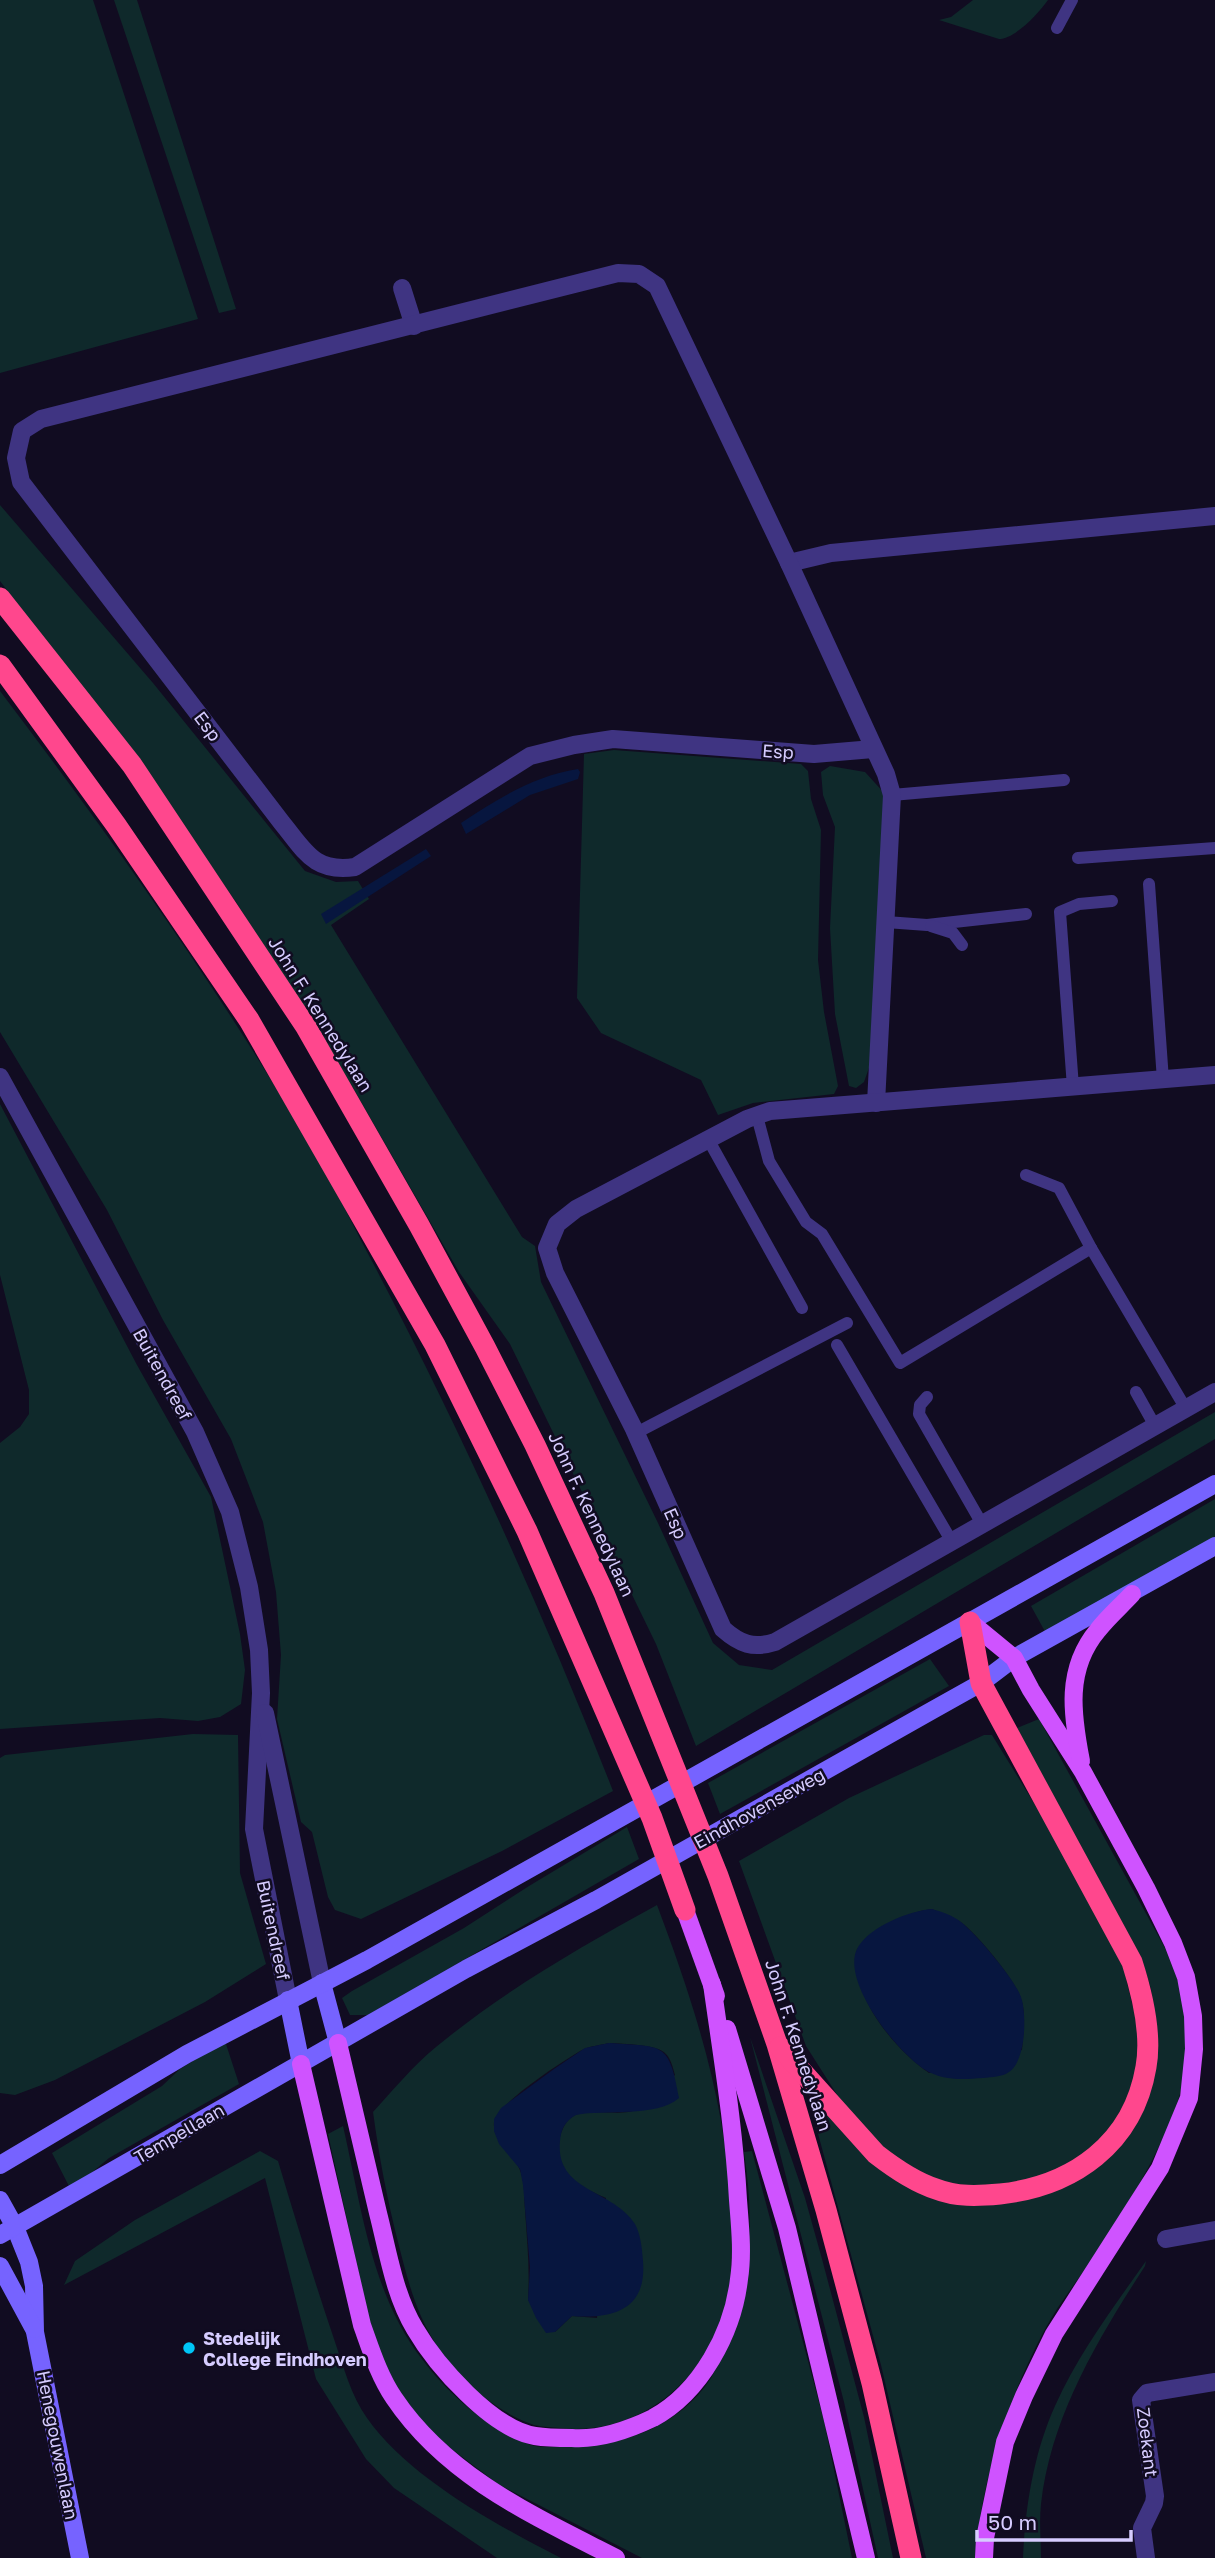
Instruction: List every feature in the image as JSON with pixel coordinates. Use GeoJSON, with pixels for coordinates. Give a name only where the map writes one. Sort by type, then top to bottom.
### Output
{"type":"FeatureCollection","features":[{"type":"Feature","properties":{"kind":"highway","name":"John F. Kennedylaan"},"geometry":{"type":"LineString","coordinates":[[0,598],[132,765],[306,1027],[419,1225],[535,1446],[627,1647],[718,1876],[777,2044],[826,2210],[872,2383],[911,2558]]}},
{"type":"Feature","properties":{"kind":"highway"},"geometry":{"type":"LineString","coordinates":[[0,664],[116,825],[249,1020],[435,1345],[527,1531],[652,1818],[685,1910]]}},
{"type":"Feature","properties":{"kind":"highway"},"geometry":{"type":"LineString","coordinates":[[777,2044],[876,2154],[894,2168],[936,2189],[957,2194],[982,2196],[1015,2192],[1047,2185],[1076,2172],[1098,2155],[1118,2133],[1136,2102],[1147,2066],[1146,2023],[1132,1962],[981,1683],[970,1622]]}},
{"type":"Feature","properties":{"kind":"main road"},"geometry":{"type":"LineString","coordinates":[[0,2165],[187,2054],[575,1844],[1215,1484]]}},
{"type":"Feature","properties":{"kind":"main road","name":"Eindhovenseweg"},"geometry":{"type":"LineString","coordinates":[[300,2064],[981,1683],[1014,1658],[1215,1546]]}},
{"type":"Feature","properties":{"kind":"main road"},"geometry":{"type":"LineString","coordinates":[[1083,1772],[1074,1720],[1073,1692],[1076,1671],[1085,1649],[1097,1631],[1132,1594]]}},
{"type":"Feature","properties":{"kind":"main road"},"geometry":{"type":"LineString","coordinates":[[970,1622],[1014,1658],[1035,1697],[1083,1772],[1168,1932],[1186,1977],[1194,2038],[1189,2098],[1160,2168],[1054,2334],[1005,2442],[985,2538],[984,2558]]}},
{"type":"Feature","properties":{"kind":"main road"},"geometry":{"type":"LineString","coordinates":[[685,1910],[712,1984],[787,2228],[866,2558]]}},
{"type":"Feature","properties":{"kind":"main road"},"geometry":{"type":"LineString","coordinates":[[322,1983],[396,2286],[414,2327],[429,2351],[472,2399],[498,2419],[532,2436],[576,2439],[609,2435],[666,2411],[703,2375],[719,2344],[740,2280],[741,2237],[736,2152],[712,1984]]}},
{"type":"Feature","properties":{"kind":"main road"},"geometry":{"type":"LineString","coordinates":[[288,2000],[300,2064],[362,2325],[375,2362],[393,2397],[446,2457],[492,2492],[616,2558]]}},
{"type":"Feature","properties":{"kind":"main road","name":"Tempellaan"},"geometry":{"type":"LineString","coordinates":[[8,2231],[300,2064]]}},
{"type":"Feature","properties":{"kind":"main road","name":"Henegouwenlaan"},"geometry":{"type":"LineString","coordinates":[[0,2200],[8,2231],[29,2262],[34,2286],[35,2332],[80,2558]]}},
{"type":"Feature","properties":{"kind":"main road","name":"Henegouwenlaan"},"geometry":{"type":"LineString","coordinates":[[0,2266],[35,2332]]}},
{"type":"Feature","properties":{"kind":"street","name":"Esp"},"geometry":{"type":"LineString","coordinates":[[873,749],[814,754],[613,738],[574,745],[530,756],[355,867],[336,870],[314,861],[282,823],[21,482],[16,458],[22,431],[41,419],[618,272],[639,274],[657,286],[789,563],[886,774],[892,795],[877,1103]]}},
{"type":"Feature","properties":{"kind":"street"},"geometry":{"type":"LineString","coordinates":[[402,288],[414,326]]}},
{"type":"Feature","properties":{"kind":"street"},"geometry":{"type":"LineString","coordinates":[[789,563],[831,553],[1215,516]]}},
{"type":"Feature","properties":{"kind":"street","name":"Esp"},"geometry":{"type":"LineString","coordinates":[[1215,1075],[770,1111],[708,1139],[576,1209],[557,1224],[547,1248],[555,1273],[636,1433],[723,1629],[747,1645],[762,1646],[775,1642],[1215,1392]]}},
{"type":"Feature","properties":{"kind":"street","name":"Buitendreef"},"geometry":{"type":"LineString","coordinates":[[0,1077],[195,1432],[230,1512],[249,1587],[259,1650],[261,1693],[254,1829],[288,2000]]}},
{"type":"Feature","properties":{"kind":"street","name":"Buitendreef"},"geometry":{"type":"LineString","coordinates":[[261,1693],[322,1983]]}},
{"type":"Feature","properties":{"kind":"street"},"geometry":{"type":"LineString","coordinates":[[1166,2239],[1215,2230]]}},
{"type":"Feature","properties":{"kind":"street","name":"Zoekant"},"geometry":{"type":"LineString","coordinates":[[1146,2558],[1142,2528],[1155,2496],[1142,2400],[1147,2393],[1215,2382]]}},
{"type":"Feature","properties":{"kind":"lane"},"geometry":{"type":"LineString","coordinates":[[1057,29],[1072,0]]}},
{"type":"Feature","properties":{"kind":"lane"},"geometry":{"type":"LineString","coordinates":[[892,795],[1064,780]]}},
{"type":"Feature","properties":{"kind":"lane"},"geometry":{"type":"LineString","coordinates":[[1078,858],[1215,848]]}},
{"type":"Feature","properties":{"kind":"lane"},"geometry":{"type":"LineString","coordinates":[[1149,884],[1163,1080]]}},
{"type":"Feature","properties":{"kind":"lane"},"geometry":{"type":"LineString","coordinates":[[1073,1087],[1060,912],[1079,904],[1112,901]]}},
{"type":"Feature","properties":{"kind":"lane"},"geometry":{"type":"LineString","coordinates":[[886,922],[927,925],[1027,914]]}},
{"type":"Feature","properties":{"kind":"lane"},"geometry":{"type":"LineString","coordinates":[[927,925],[953,933],[962,945]]}},
{"type":"Feature","properties":{"kind":"lane"},"geometry":{"type":"LineString","coordinates":[[757,1116],[769,1161],[806,1222],[822,1234],[900,1363],[1091,1248]]}},
{"type":"Feature","properties":{"kind":"lane"},"geometry":{"type":"LineString","coordinates":[[708,1139],[802,1308]]}},
{"type":"Feature","properties":{"kind":"lane"},"geometry":{"type":"LineString","coordinates":[[1026,1175],[1059,1188],[1091,1248],[1186,1409]]}},
{"type":"Feature","properties":{"kind":"lane"},"geometry":{"type":"LineString","coordinates":[[636,1433],[847,1323]]}},
{"type":"Feature","properties":{"kind":"lane"},"geometry":{"type":"LineString","coordinates":[[837,1345],[952,1542]]}},
{"type":"Feature","properties":{"kind":"lane"},"geometry":{"type":"LineString","coordinates":[[1136,1392],[1155,1426]]}},
{"type":"Feature","properties":{"kind":"lane"},"geometry":{"type":"LineString","coordinates":[[927,1397],[920,1405],[919,1414],[982,1524]]}},
{"type":"Feature","properties":{"kind":"green space"},"geometry":{"type":"Polygon","coordinates":[[[0,0],[93,0],[198,319],[0,373],[0,0]]]}},
{"type":"Feature","properties":{"kind":"green space"},"geometry":{"type":"Polygon","coordinates":[[[114,0],[137,0],[236,309],[219,313],[114,0]]]}},
{"type":"Feature","properties":{"kind":"green space"},"geometry":{"type":"Polygon","coordinates":[[[973,0],[1048,0],[1026,24],[1005,38],[999,39],[939,20],[951,17],[973,0]]]}},
{"type":"Feature","properties":{"kind":"green space"},"geometry":{"type":"Polygon","coordinates":[[[0,505],[153,683],[305,871],[336,882],[358,881],[369,899],[331,925],[522,1237],[535,1246],[541,1282],[713,1643],[739,1665],[772,1670],[1215,1412],[1215,1439],[696,1746],[656,1644],[510,1344],[459,1272],[353,1088],[236,902],[124,742],[0,581],[0,505]]]}},
{"type":"Feature","properties":{"kind":"green space"},"geometry":{"type":"Polygon","coordinates":[[[0,691],[84,803],[204,975],[323,1167],[407,1329],[470,1459],[559,1657],[613,1791],[502,1851],[361,1919],[335,1910],[328,1897],[312,1832],[301,1822],[277,1719],[281,1655],[276,1592],[263,1522],[231,1439],[163,1320],[107,1210],[0,1032],[0,691]]]}},
{"type":"Feature","properties":{"kind":"green space"},"geometry":{"type":"Polygon","coordinates":[[[614,750],[801,764],[808,771],[811,799],[821,830],[818,960],[824,1012],[838,1086],[834,1094],[753,1103],[718,1115],[701,1080],[601,1033],[577,998],[584,754],[614,750]]]}},
{"type":"Feature","properties":{"kind":"green space"},"geometry":{"type":"Polygon","coordinates":[[[830,766],[865,772],[885,794],[870,1065],[864,1082],[856,1088],[849,1086],[835,1014],[830,928],[835,827],[823,795],[821,772],[830,766]]]}},
{"type":"Feature","properties":{"kind":"green space"},"geometry":{"type":"Polygon","coordinates":[[[0,1104],[137,1365],[211,1497],[245,1670],[241,1704],[220,1717],[198,1721],[160,1718],[0,1729],[0,1443],[20,1427],[29,1414],[29,1390],[0,1275],[0,1104]]]}},
{"type":"Feature","properties":{"kind":"green space"},"geometry":{"type":"Polygon","coordinates":[[[1215,1499],[1215,1543],[1048,1637],[1031,1606],[1215,1499]]]}},
{"type":"Feature","properties":{"kind":"green space"},"geometry":{"type":"Polygon","coordinates":[[[930,1659],[949,1686],[720,1814],[708,1783],[930,1659]]]}},
{"type":"Feature","properties":{"kind":"green space"},"geometry":{"type":"Polygon","coordinates":[[[1039,1719],[1165,1948],[1186,2011],[1189,2050],[1177,2104],[1152,2160],[1122,2213],[1049,2322],[1019,2385],[990,2469],[975,2558],[926,2558],[881,2365],[808,2097],[813,2095],[952,2202],[1102,2163],[1155,2022],[1151,1989],[1141,1957],[1017,1728],[1039,1719]]]}},
{"type":"Feature","properties":{"kind":"green space"},"geometry":{"type":"Polygon","coordinates":[[[193,1734],[238,1735],[240,1873],[266,1964],[205,2002],[55,2080],[15,2095],[0,2093],[0,1758],[5,1755],[193,1734]]]}},
{"type":"Feature","properties":{"kind":"green space"},"geometry":{"type":"Polygon","coordinates":[[[984,1735],[992,1735],[1061,1847],[1123,1966],[1137,2024],[1138,2064],[1127,2099],[1111,2127],[1091,2149],[1043,2178],[979,2187],[939,2181],[918,2172],[882,2148],[843,2104],[806,2046],[739,1861],[849,1798],[984,1735]],[[932,1909],[901,1918],[857,1949],[860,1984],[877,2019],[902,2050],[929,2073],[1022,2050],[1023,2009],[1011,1979],[969,1929],[932,1909]]]}},
{"type":"Feature","properties":{"kind":"green space"},"geometry":{"type":"Polygon","coordinates":[[[627,1827],[639,1859],[368,2015],[350,2015],[342,1998],[352,1991],[464,1928],[627,1827]]]}},
{"type":"Feature","properties":{"kind":"green space"},"geometry":{"type":"Polygon","coordinates":[[[657,1905],[696,2018],[716,2095],[728,2173],[732,2225],[728,2296],[716,2334],[702,2359],[685,2380],[664,2399],[641,2413],[616,2423],[588,2428],[537,2426],[505,2412],[467,2382],[437,2346],[423,2321],[413,2296],[390,2210],[373,2112],[419,2062],[488,2007],[571,1954],[657,1905]],[[609,2043],[587,2048],[562,2062],[507,2104],[494,2122],[496,2135],[519,2168],[524,2188],[528,2300],[555,2332],[572,2316],[597,2318],[606,2198],[577,2184],[564,2171],[559,2156],[562,2130],[571,2118],[578,2114],[633,2111],[675,2075],[669,2058],[656,2048],[609,2043]]]}},
{"type":"Feature","properties":{"kind":"green space"},"geometry":{"type":"Polygon","coordinates":[[[750,2037],[805,2198],[822,2259],[864,2417],[893,2558],[878,2558],[844,2402],[750,2037]]]}},
{"type":"Feature","properties":{"kind":"green space"},"geometry":{"type":"Polygon","coordinates":[[[225,2041],[239,2084],[109,2158],[71,2190],[52,2153],[162,2086],[180,2069],[225,2041]]]}},
{"type":"Feature","properties":{"kind":"green space"},"geometry":{"type":"Polygon","coordinates":[[[343,2126],[370,2247],[379,2277],[405,2334],[433,2372],[469,2409],[512,2437],[543,2447],[603,2444],[644,2432],[664,2423],[681,2410],[711,2378],[721,2359],[733,2319],[747,2252],[749,2204],[744,2152],[752,2151],[824,2421],[852,2558],[642,2558],[498,2484],[427,2429],[401,2393],[382,2360],[370,2324],[328,2134],[343,2126]]]}},
{"type":"Feature","properties":{"kind":"green space"},"geometry":{"type":"Polygon","coordinates":[[[260,2151],[278,2161],[344,2370],[356,2400],[367,2418],[385,2440],[430,2480],[483,2515],[561,2558],[497,2558],[394,2488],[366,2459],[316,2379],[265,2178],[64,2285],[75,2261],[135,2220],[260,2151]]]}},
{"type":"Feature","properties":{"kind":"green space"},"geometry":{"type":"Polygon","coordinates":[[[1146,2261],[1094,2350],[1066,2409],[1046,2472],[1040,2511],[1041,2558],[1023,2558],[1032,2480],[1041,2442],[1055,2406],[1085,2350],[1146,2261]]]}},
{"type":"Feature","properties":{"kind":"water"},"geometry":{"type":"Polygon","coordinates":[[[578,769],[578,779],[530,795],[466,834],[461,823],[502,797],[546,777],[578,769]]]}},
{"type":"Feature","properties":{"kind":"water"},"geometry":{"type":"Polygon","coordinates":[[[426,849],[431,856],[326,924],[321,914],[426,849]]]}},
{"type":"Feature","properties":{"kind":"water"},"geometry":{"type":"Polygon","coordinates":[[[932,1909],[954,1917],[968,1928],[1003,1968],[1021,1997],[1024,2014],[1022,2048],[1015,2066],[1006,2074],[964,2079],[931,2073],[919,2065],[890,2036],[865,1998],[857,1979],[854,1961],[858,1947],[864,1939],[891,1921],[932,1909]]]}},
{"type":"Feature","properties":{"kind":"water"},"geometry":{"type":"Polygon","coordinates":[[[609,2043],[641,2045],[660,2051],[671,2066],[679,2098],[669,2104],[644,2111],[576,2115],[563,2129],[560,2141],[561,2158],[567,2171],[576,2180],[613,2203],[635,2224],[642,2247],[643,2278],[633,2301],[624,2308],[601,2316],[572,2316],[555,2332],[546,2333],[528,2300],[530,2267],[520,2169],[499,2144],[494,2131],[494,2119],[501,2108],[585,2048],[609,2043]]]}},
{"type":"Feature","properties":{"kind":"place","name":"Stedelijk College Eindhoven"},"geometry":{"type":"Point","coordinates":[189,2348]}}]}
